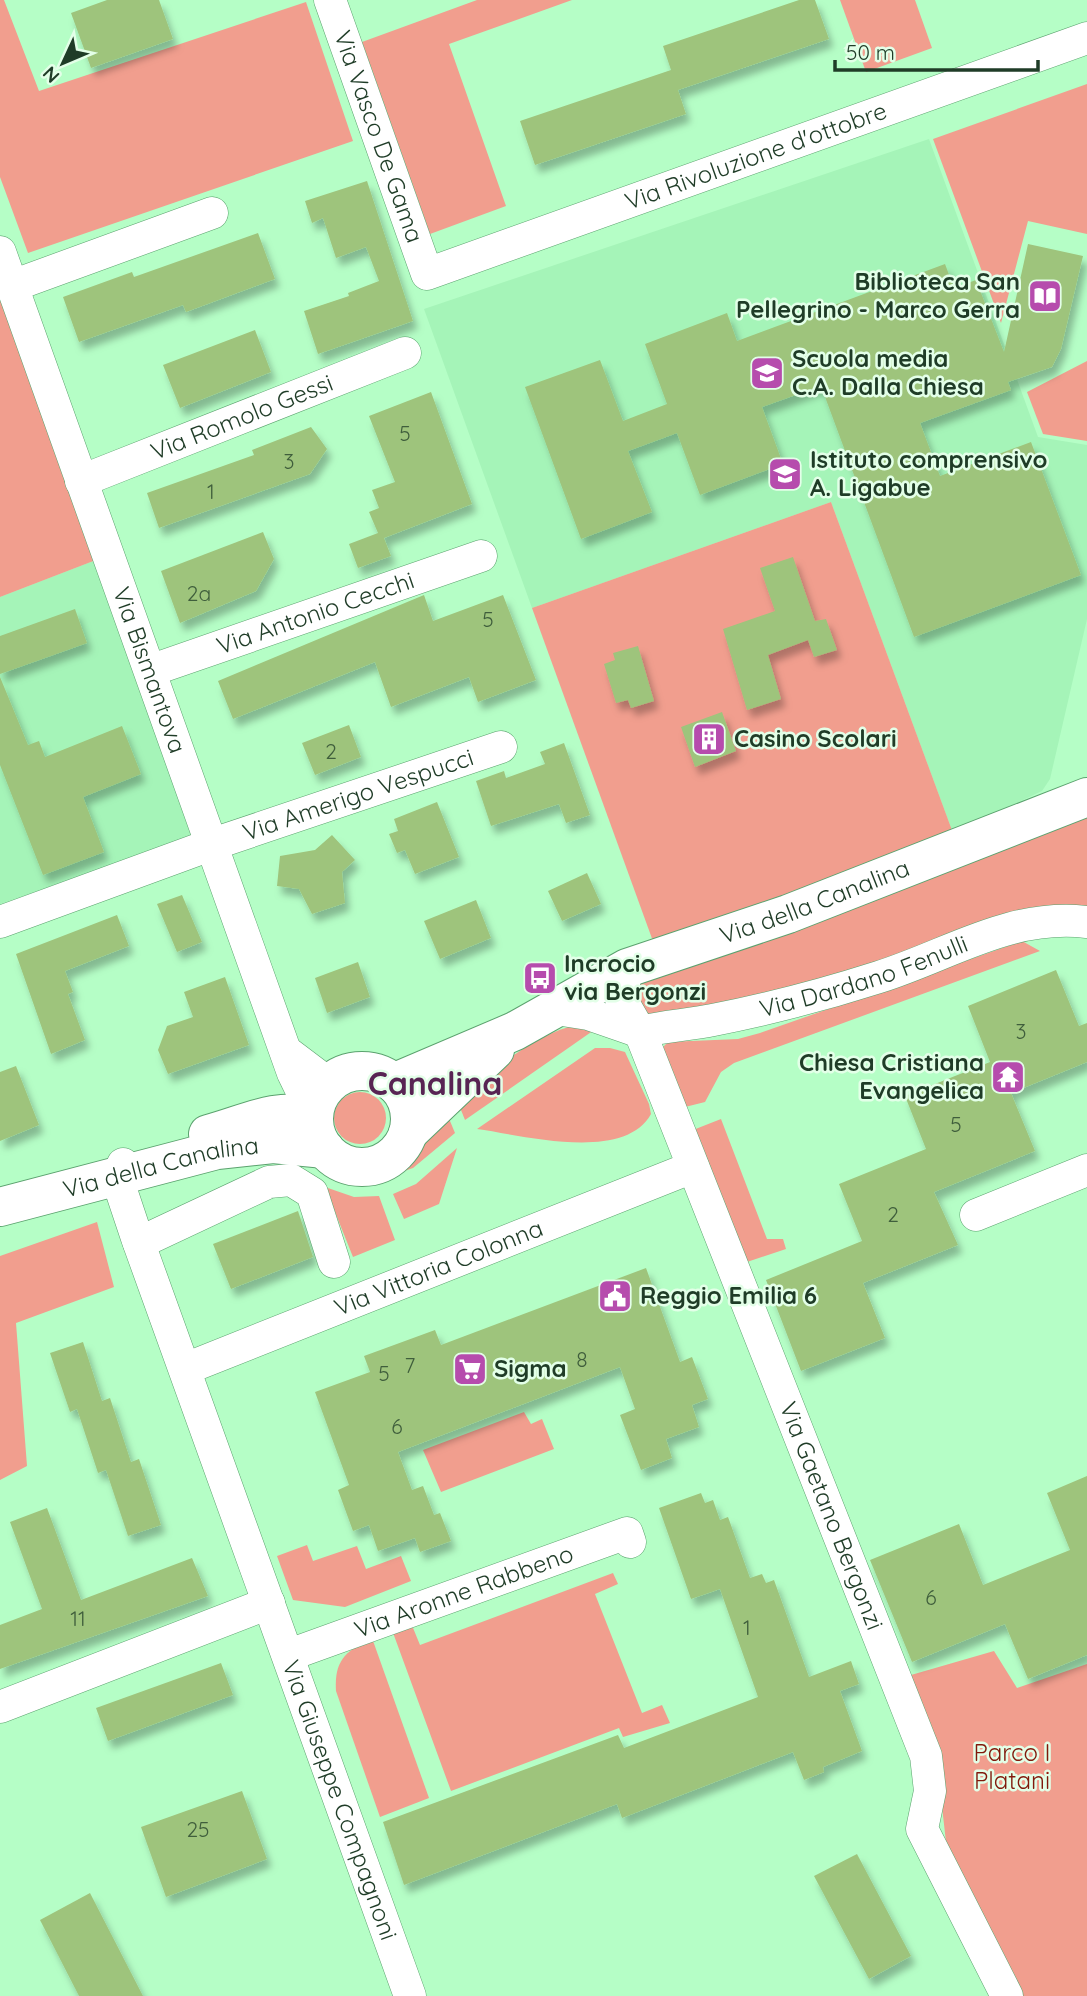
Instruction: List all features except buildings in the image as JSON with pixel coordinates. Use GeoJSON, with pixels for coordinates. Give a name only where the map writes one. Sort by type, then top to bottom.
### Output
{"type":"FeatureCollection","features":[{"type":"Feature","properties":{"kind":"street","name":"Via Vasco De Gama"},"geometry":{"type":"LineString","coordinates":[[330,0],[428,274]]}},
{"type":"Feature","properties":{"kind":"street","name":"Via Rivoluzione d'ottobre"},"geometry":{"type":"LineString","coordinates":[[428,274],[1087,38]]}},
{"type":"Feature","properties":{"kind":"street"},"geometry":{"type":"LineString","coordinates":[[12,286],[212,213]]}},
{"type":"Feature","properties":{"kind":"street","name":"Via Bismantova"},"geometry":{"type":"LineString","coordinates":[[0,253],[288,1054],[323,1117]]}},
{"type":"Feature","properties":{"kind":"street","name":"Via Romolo Gessi"},"geometry":{"type":"LineString","coordinates":[[81,481],[405,353]]}},
{"type":"Feature","properties":{"kind":"street","name":"Via Antonio Cecchi"},"geometry":{"type":"LineString","coordinates":[[152,670],[481,556]]}},
{"type":"Feature","properties":{"kind":"street","name":"Via Amerigo Vespucci"},"geometry":{"type":"LineString","coordinates":[[0,922],[213,844],[501,747]]}},
{"type":"Feature","properties":{"kind":"street","name":"Via della Canalina"},"geometry":{"type":"LineString","coordinates":[[1043,815],[1087,771]]}},
{"type":"Feature","properties":{"kind":"street","name":"Via della Canalina"},"geometry":{"type":"LineString","coordinates":[[0,1206],[120,1171],[217,1150],[273,1144],[323,1117],[357,1071],[378,1073],[393,1083],[515,1031],[627,968],[788,914],[1087,797]]}},
{"type":"Feature","properties":{"kind":"street","name":"Via Dardano Fenulli"},"geometry":{"type":"LineString","coordinates":[[640,1031],[713,1020],[879,977],[988,932],[1052,920],[1087,922]]}},
{"type":"Feature","properties":{"kind":"street","name":"Via Gaetano Bergonzi"},"geometry":{"type":"LineString","coordinates":[[627,968],[621,999],[640,1031],[926,1756],[930,1791],[922,1829],[1007,1996]]}},
{"type":"Feature","properties":{"kind":"street"},"geometry":{"type":"LineString","coordinates":[[556,1009],[588,1014],[640,1031]]}},
{"type":"Feature","properties":{"kind":"street","name":"Via della Canalina"},"geometry":{"type":"LineString","coordinates":[[323,1117],[341,1162],[371,1166],[398,1151],[408,1133],[515,1031]]}},
{"type":"Feature","properties":{"kind":"street"},"geometry":{"type":"LineString","coordinates":[[393,1083],[407,1102],[410,1112],[408,1133]]}},
{"type":"Feature","properties":{"kind":"street","name":"Via della Canalina"},"geometry":{"type":"LineString","coordinates":[[120,1171],[149,1151],[267,1115],[292,1111],[323,1117]]}},
{"type":"Feature","properties":{"kind":"street","name":"Via Giuseppe Compagnoni"},"geometry":{"type":"LineString","coordinates":[[138,1240],[144,1191],[161,1164]]}},
{"type":"Feature","properties":{"kind":"street","name":"Via Vittoria Colonna"},"geometry":{"type":"LineString","coordinates":[[185,1369],[694,1167]]}},
{"type":"Feature","properties":{"kind":"street"},"geometry":{"type":"LineString","coordinates":[[976,1215],[1087,1170]]}},
{"type":"Feature","properties":{"kind":"street","name":"Via Giuseppe Compagnoni"},"geometry":{"type":"LineString","coordinates":[[120,1171],[138,1240],[410,1996]]}},
{"type":"Feature","properties":{"kind":"street"},"geometry":{"type":"LineString","coordinates":[[138,1240],[270,1182],[291,1180],[312,1193],[334,1262]]}},
{"type":"Feature","properties":{"kind":"street","name":"Via Aronne Rabbeno"},"geometry":{"type":"LineString","coordinates":[[289,1654],[626,1532],[630,1542]]}},
{"type":"Feature","properties":{"kind":"street"},"geometry":{"type":"LineString","coordinates":[[0,1707],[269,1603]]}},
{"type":"Feature","properties":{"kind":"shaded area","name":"Istituto comprensivo A. Ligabue"},"geometry":{"type":"Polygon","coordinates":[[[929,139],[1038,437],[1087,445],[1087,619],[1050,779],[1042,791],[953,833],[831,502],[532,608],[424,309],[929,139]]]}},
{"type":"Feature","properties":{"kind":"shaded area"},"geometry":{"type":"Polygon","coordinates":[[[96,560],[194,836],[0,904],[0,597],[96,560]]]}},
{"type":"Feature","properties":{"kind":"green space"},"geometry":{"type":"Polygon","coordinates":[[[0,0],[4,0],[39,91],[306,2],[353,141],[28,253],[0,177],[0,0]]]}},
{"type":"Feature","properties":{"kind":"green space"},"geometry":{"type":"Polygon","coordinates":[[[477,0],[572,0],[449,44],[506,206],[430,234],[362,42],[477,0]]]}},
{"type":"Feature","properties":{"kind":"green space"},"geometry":{"type":"Polygon","coordinates":[[[840,0],[915,0],[932,48],[866,72],[840,0]]]}},
{"type":"Feature","properties":{"kind":"green space"},"geometry":{"type":"Polygon","coordinates":[[[1087,84],[1087,234],[1028,221],[1001,323],[933,139],[1087,84]]]}},
{"type":"Feature","properties":{"kind":"green space"},"geometry":{"type":"Polygon","coordinates":[[[0,299],[96,560],[0,597],[0,299]]]}},
{"type":"Feature","properties":{"kind":"green space"},"geometry":{"type":"Polygon","coordinates":[[[1087,361],[1087,441],[1043,434],[1027,392],[1087,361]]]}},
{"type":"Feature","properties":{"kind":"green space"},"geometry":{"type":"Polygon","coordinates":[[[831,502],[953,833],[654,944],[532,608],[831,502]]]}},
{"type":"Feature","properties":{"kind":"green space"},"geometry":{"type":"Polygon","coordinates":[[[1087,800],[1087,906],[1027,909],[1002,915],[874,964],[759,995],[642,1021],[630,968],[1087,800]]]}},
{"type":"Feature","properties":{"kind":"green space"},"geometry":{"type":"Polygon","coordinates":[[[1022,941],[1040,951],[734,1063],[721,1072],[705,1102],[685,1107],[663,1047],[668,1042],[738,1039],[760,1033],[1022,941]]]}},
{"type":"Feature","properties":{"kind":"green space"},"geometry":{"type":"Polygon","coordinates":[[[583,1024],[597,1028],[465,1120],[457,1100],[484,1077],[533,1043],[550,1034],[583,1024]]]}},
{"type":"Feature","properties":{"kind":"green space"},"geometry":{"type":"Polygon","coordinates":[[[595,1048],[625,1052],[651,1114],[638,1129],[619,1138],[571,1142],[477,1129],[595,1048]]]}},
{"type":"Feature","properties":{"kind":"green space"},"geometry":{"type":"Polygon","coordinates":[[[360,1092],[370,1094],[378,1100],[384,1108],[384,1128],[378,1136],[370,1142],[360,1144],[350,1142],[342,1136],[336,1128],[334,1118],[336,1108],[342,1100],[350,1094],[360,1092]]]}},
{"type":"Feature","properties":{"kind":"green space"},"geometry":{"type":"Polygon","coordinates":[[[445,1109],[455,1133],[413,1168],[387,1177],[399,1169],[445,1109]]]}},
{"type":"Feature","properties":{"kind":"green space"},"geometry":{"type":"Polygon","coordinates":[[[721,1119],[767,1239],[783,1239],[786,1249],[744,1263],[693,1130],[721,1119]]]}},
{"type":"Feature","properties":{"kind":"green space"},"geometry":{"type":"Polygon","coordinates":[[[457,1148],[439,1204],[404,1219],[393,1194],[416,1184],[457,1148]]]}},
{"type":"Feature","properties":{"kind":"green space"},"geometry":{"type":"Polygon","coordinates":[[[325,1187],[354,1197],[379,1196],[395,1240],[353,1257],[325,1187]]]}},
{"type":"Feature","properties":{"kind":"green space"},"geometry":{"type":"Polygon","coordinates":[[[97,1222],[114,1287],[16,1323],[27,1466],[0,1480],[0,1256],[97,1222]]]}},
{"type":"Feature","properties":{"kind":"green space"},"geometry":{"type":"Polygon","coordinates":[[[524,1412],[531,1424],[542,1419],[554,1449],[441,1492],[423,1450],[524,1412]]]}},
{"type":"Feature","properties":{"kind":"green space"},"geometry":{"type":"Polygon","coordinates":[[[307,1545],[313,1561],[357,1546],[366,1569],[401,1556],[411,1581],[345,1607],[293,1600],[277,1556],[307,1545]]]}},
{"type":"Feature","properties":{"kind":"green space"},"geometry":{"type":"Polygon","coordinates":[[[613,1573],[618,1584],[595,1594],[642,1713],[662,1705],[670,1723],[623,1737],[619,1728],[451,1791],[392,1630],[411,1623],[420,1645],[613,1573]]]}},
{"type":"Feature","properties":{"kind":"green space"},"geometry":{"type":"Polygon","coordinates":[[[372,1638],[429,1798],[380,1817],[336,1691],[337,1671],[344,1658],[355,1647],[372,1638]]]}},
{"type":"Feature","properties":{"kind":"green space","name":"Parco I Platani"},"geometry":{"type":"Polygon","coordinates":[[[994,1651],[1017,1688],[1087,1664],[1087,1996],[1022,1996],[947,1851],[937,1762],[911,1675],[994,1651]]]}},
{"type":"Feature","properties":{"kind":"place","name":"Biblioteca San Pellegrino - Marco Gerra"},"geometry":{"type":"Point","coordinates":[1045,296]}},
{"type":"Feature","properties":{"kind":"place","name":"Scuola media C.A. Dalla Chiesa"},"geometry":{"type":"Point","coordinates":[767,373]}},
{"type":"Feature","properties":{"kind":"place","name":"Istituto comprensivo A. Ligabue"},"geometry":{"type":"Point","coordinates":[785,474]}},
{"type":"Feature","properties":{"kind":"place","name":"Casino Scolari"},"geometry":{"type":"Point","coordinates":[709,739]}},
{"type":"Feature","properties":{"kind":"place","name":"Incrocio via Bergonzi"},"geometry":{"type":"Point","coordinates":[540,978]}},
{"type":"Feature","properties":{"kind":"place","name":"Chiesa Cristiana Evangelica"},"geometry":{"type":"Point","coordinates":[1008,1077]}},
{"type":"Feature","properties":{"kind":"place","name":"Reggio Emilia 6"},"geometry":{"type":"Point","coordinates":[615,1296]}},
{"type":"Feature","properties":{"kind":"place","name":"Sigma"},"geometry":{"type":"Point","coordinates":[470,1369]}},
{"type":"Feature","properties":{"kind":"district","name":"Canalina"},"geometry":{"type":"Point","coordinates":[435,1084]}}]}
